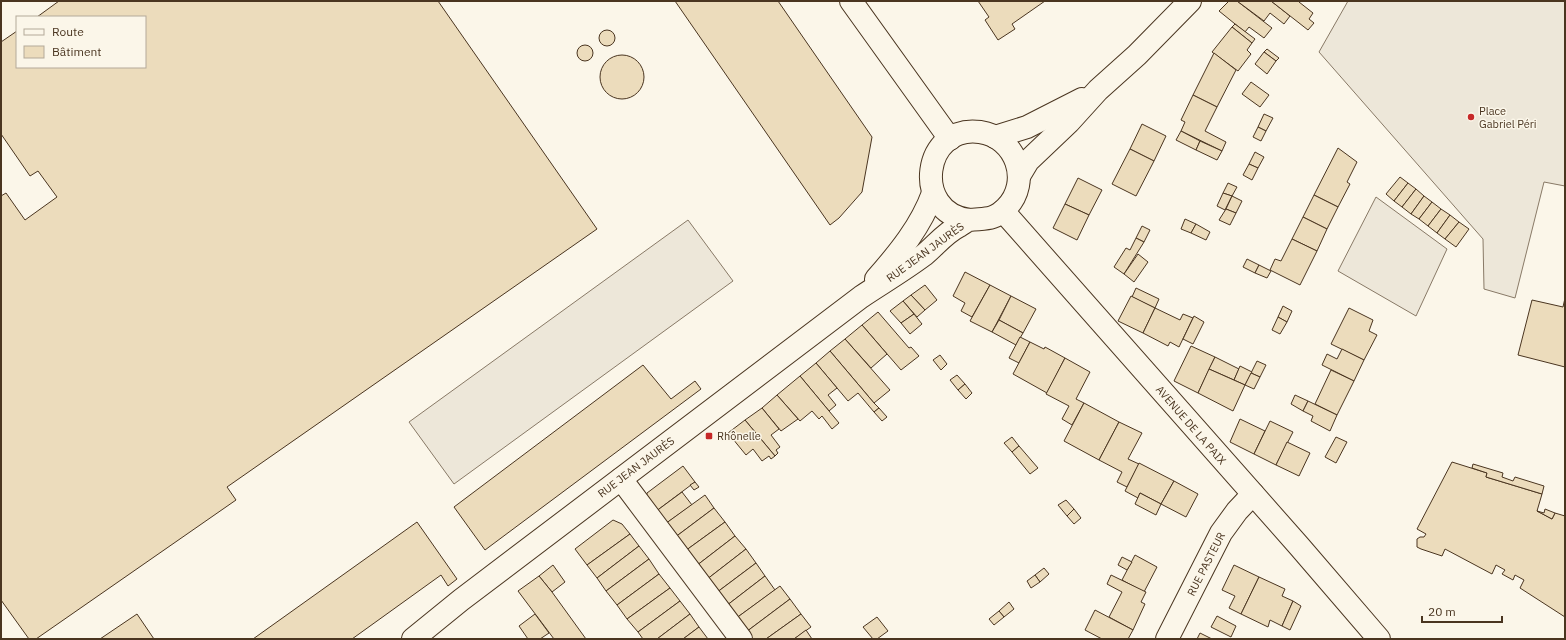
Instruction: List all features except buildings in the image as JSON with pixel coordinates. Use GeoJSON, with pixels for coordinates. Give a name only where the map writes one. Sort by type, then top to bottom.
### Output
{"type":"FeatureCollection","features":[{"type":"Feature","properties":{"kind":"main road"},"geometry":{"type":"LineString","coordinates":[[852,1],[950,139]]}},
{"type":"Feature","properties":{"kind":"main road","name":"RUE JEAN JAURÈS"},"geometry":{"type":"LineString","coordinates":[[1019,176],[1028,161],[1069,122],[1098,90],[1137,55],[1190,1]]}},
{"type":"Feature","properties":{"kind":"main road","name":"RUE JEAN JAURÈS"},"geometry":{"type":"LineString","coordinates":[[995,137],[1013,132],[1043,120],[1098,90]]}},
{"type":"Feature","properties":{"kind":"main road","name":"RUE JEAN JAURÈS"},"geometry":{"type":"LineString","coordinates":[[972,132],[986,133],[995,137],[1003,142],[1013,153],[1018,167],[1019,176],[1015,195],[1003,211],[987,219],[969,220],[960,218],[947,211],[933,193],[930,179],[931,165],[940,148],[950,139],[958,135],[972,132]]}},
{"type":"Feature","properties":{"kind":"main road","name":"RUE JEAN JAURÈS"},"geometry":{"type":"LineString","coordinates":[[861,297],[911,235],[925,214],[933,193]]}},
{"type":"Feature","properties":{"kind":"main road","name":"AVENUE DE LA PAIX"},"geometry":{"type":"LineString","coordinates":[[1003,211],[1379,639]]}},
{"type":"Feature","properties":{"kind":"main road","name":"RUE JEAN JAURÈS"},"geometry":{"type":"LineString","coordinates":[[413,639],[461,600],[861,297],[914,262],[952,230],[969,220]]}},
{"type":"Feature","properties":{"kind":"main road"},"geometry":{"type":"LineString","coordinates":[[621,480],[742,639]]}},
{"type":"Feature","properties":{"kind":"main road","name":"RUE PASTEUR"},"geometry":{"type":"LineString","coordinates":[[1167,639],[1221,533],[1237,511],[1253,494]]}},
{"type":"Feature","properties":{"kind":"shaded area","name":"Place Gabriel Péri"},"geometry":{"type":"Polygon","coordinates":[[[1348,1],[1565,1],[1565,186],[1544,182],[1515,298],[1484,289],[1483,239],[1319,52],[1348,1]]]}},
{"type":"Feature","properties":{"kind":"shaded area"},"geometry":{"type":"Polygon","coordinates":[[[1376,197],[1447,249],[1416,316],[1338,271],[1376,197]]]}},
{"type":"Feature","properties":{"kind":"shaded area"},"geometry":{"type":"Polygon","coordinates":[[[688,220],[733,281],[454,484],[409,422],[688,220]]]}},
{"type":"Feature","properties":{"kind":"place","name":"Place Gabriel Péri"},"geometry":{"type":"Point","coordinates":[1471,117]}},
{"type":"Feature","properties":{"kind":"place","name":"Rhônelle"},"geometry":{"type":"Point","coordinates":[709,436]}}]}
